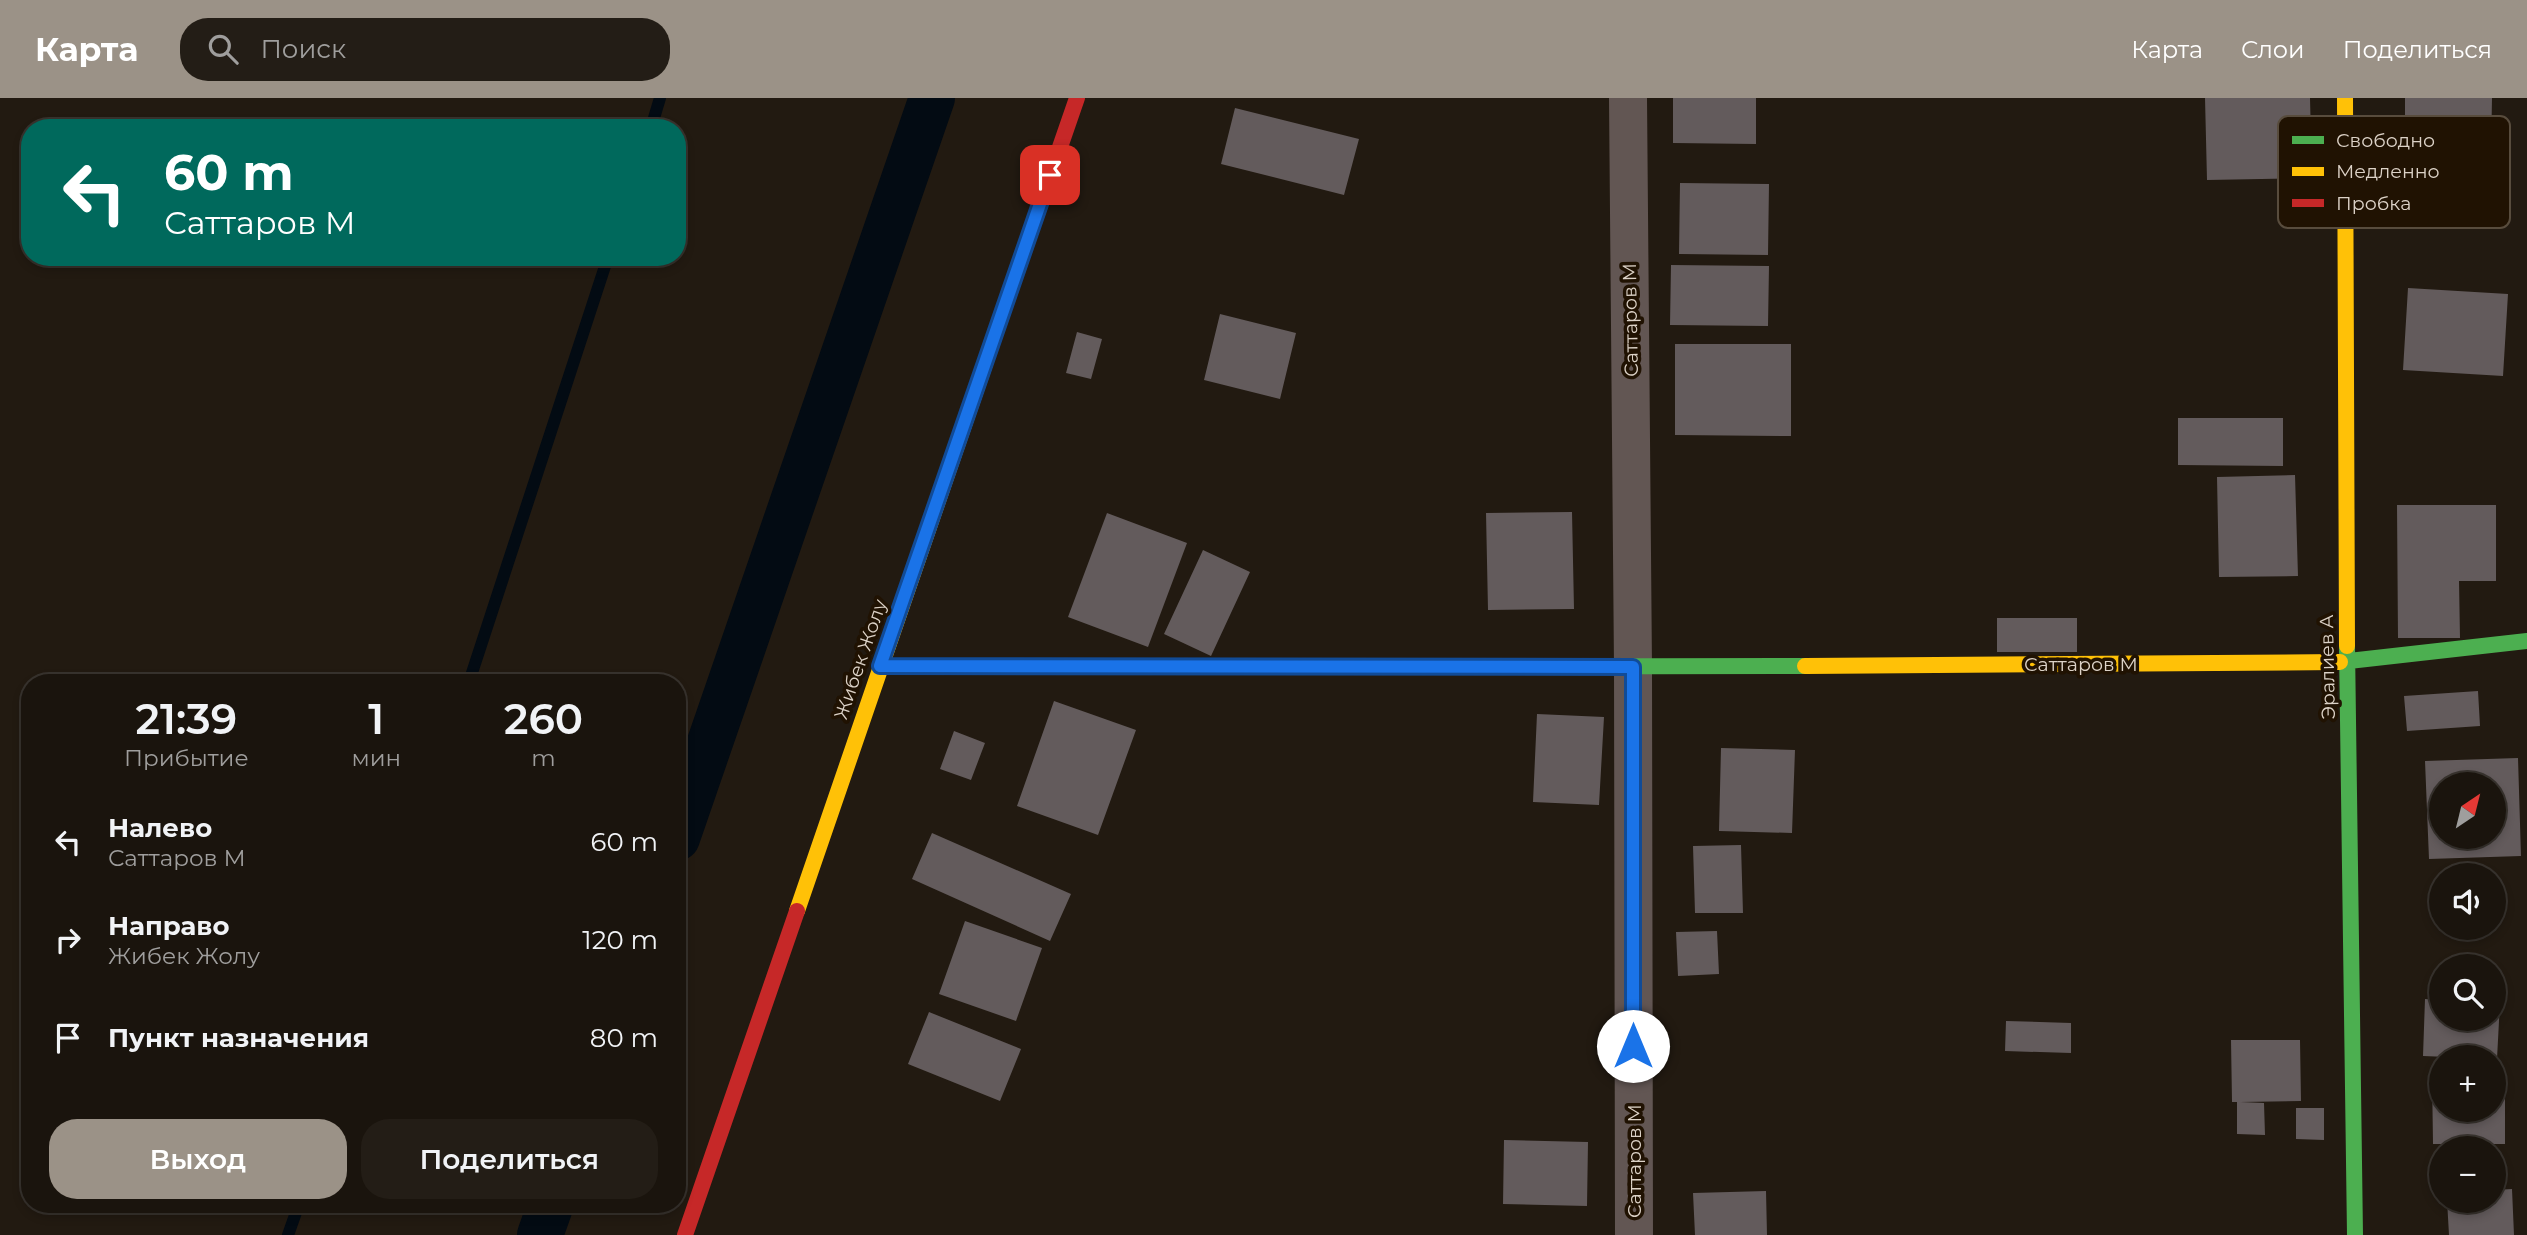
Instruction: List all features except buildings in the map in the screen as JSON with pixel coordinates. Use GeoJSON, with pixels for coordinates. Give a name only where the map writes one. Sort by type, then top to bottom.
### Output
{"type":"FeatureCollection","features":[{"type":"Feature","properties":{"kind":"street","name":"Жибек Жолу"},"geometry":{"type":"LineString","coordinates":[[685,1235],[1077,98]]}},
{"type":"Feature","properties":{"kind":"street","name":"Саттаров М"},"geometry":{"type":"LineString","coordinates":[[1628,98],[1634,1235]]}},
{"type":"Feature","properties":{"kind":"street","name":"Эралиев А"},"geometry":{"type":"LineString","coordinates":[[2344,98],[2344,116]]}},
{"type":"Feature","properties":{"kind":"street","name":"Эралиев А"},"geometry":{"type":"LineString","coordinates":[[2345,228],[2347,662],[2355,1235]]}},
{"type":"Feature","properties":{"kind":"street","name":"Саттаров М"},"geometry":{"type":"LineString","coordinates":[[880,666],[1633,667],[2347,662],[2527,641]]}},
{"type":"Feature","properties":{"kind":"waterway"},"geometry":{"type":"LineString","coordinates":[[654,119],[660,98]]}},
{"type":"Feature","properties":{"kind":"waterway"},"geometry":{"type":"LineString","coordinates":[[686,812],[932,98]]}},
{"type":"Feature","properties":{"kind":"waterway"},"geometry":{"type":"LineString","coordinates":[[472,674],[605,266]]}},
{"type":"Feature","properties":{"kind":"waterway"},"geometry":{"type":"LineString","coordinates":[[288,1235],[296,1213]]}},
{"type":"Feature","properties":{"kind":"waterway"},"geometry":{"type":"LineString","coordinates":[[540,1235],[548,1213]]}},
{"type":"Feature","properties":{"kind":"traffic: fast"},"geometry":{"type":"LineString","coordinates":[[2340,662],[2527,641]]}},
{"type":"Feature","properties":{"kind":"traffic: fast"},"geometry":{"type":"LineString","coordinates":[[2347,646],[2355,1235]]}},
{"type":"Feature","properties":{"kind":"traffic: fast"},"geometry":{"type":"LineString","coordinates":[[1289,667],[1805,666]]}},
{"type":"Feature","properties":{"kind":"traffic: slow"},"geometry":{"type":"LineString","coordinates":[[2345,98],[2345,116]]}},
{"type":"Feature","properties":{"kind":"traffic: slow"},"geometry":{"type":"LineString","coordinates":[[2345,228],[2347,646]]}},
{"type":"Feature","properties":{"kind":"traffic: slow"},"geometry":{"type":"LineString","coordinates":[[797,911],[985,364]]}},
{"type":"Feature","properties":{"kind":"traffic: slow"},"geometry":{"type":"LineString","coordinates":[[1805,666],[2340,662]]}},
{"type":"Feature","properties":{"kind":"traffic: slow"},"geometry":{"type":"LineString","coordinates":[[880,666],[1289,667]]}},
{"type":"Feature","properties":{"kind":"traffic: jam"},"geometry":{"type":"LineString","coordinates":[[985,364],[1077,98]]}},
{"type":"Feature","properties":{"kind":"traffic: jam"},"geometry":{"type":"LineString","coordinates":[[685,1235],[797,911]]}},
{"type":"Feature","properties":{"kind":"route"},"geometry":{"type":"LineString","coordinates":[[1050,175],[880,666],[1633,667],[1633,1046]]}}]}
